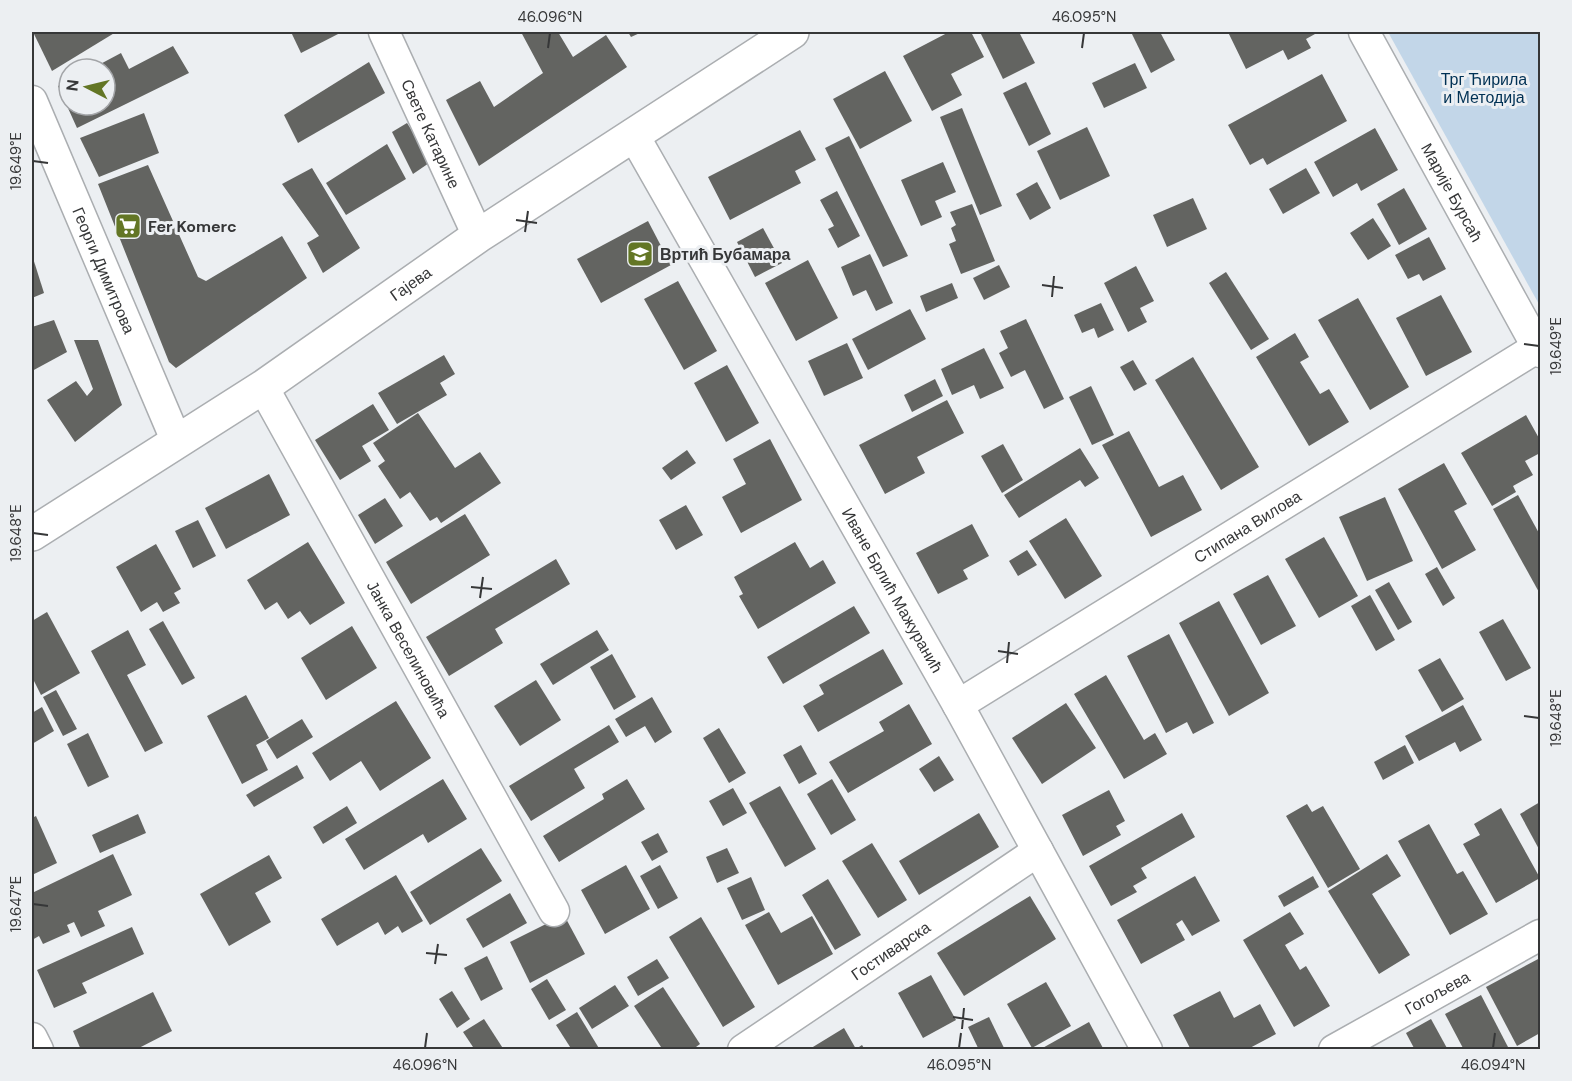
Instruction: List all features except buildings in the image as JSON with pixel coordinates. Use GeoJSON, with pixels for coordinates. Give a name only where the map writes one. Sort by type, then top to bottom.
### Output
{"type":"FeatureCollection","features":[{"type":"Feature","properties":{"kind":"street","name":"Свете Катарине"},"geometry":{"type":"LineString","coordinates":[[384,32],[478,236]]}},
{"type":"Feature","properties":{"kind":"street","name":"Гајева"},"geometry":{"type":"LineString","coordinates":[[32,534],[176,440],[263,387],[478,236],[792,32]]}},
{"type":"Feature","properties":{"kind":"street","name":"Марије Бурсаћ"},"geometry":{"type":"LineString","coordinates":[[1364,32],[1539,350]]}},
{"type":"Feature","properties":{"kind":"street","name":"Георги Димитрова"},"geometry":{"type":"LineString","coordinates":[[32,101],[176,440]]}},
{"type":"Feature","properties":{"kind":"street","name":"Иване Брлић Мажуранић"},"geometry":{"type":"LineString","coordinates":[[633,134],[958,705],[1147,1050]]}},
{"type":"Feature","properties":{"kind":"street","name":"Стипана Вилова"},"geometry":{"type":"LineString","coordinates":[[958,705],[1539,350]]}},
{"type":"Feature","properties":{"kind":"street","name":"Јанка Веселиновића"},"geometry":{"type":"LineString","coordinates":[[263,387],[554,911]]}},
{"type":"Feature","properties":{"kind":"street","name":"Гостиварска"},"geometry":{"type":"LineString","coordinates":[[743,1050],[1038,851]]}},
{"type":"Feature","properties":{"kind":"street","name":"Гогољева"},"geometry":{"type":"LineString","coordinates":[[1334,1050],[1540,935]]}},
{"type":"Feature","properties":{"kind":"street"},"geometry":{"type":"LineString","coordinates":[[32,1038],[38,1050]]}},
{"type":"Feature","properties":{"kind":"green space","name":"Трг Ћирила и Методија"},"geometry":{"type":"Polygon","coordinates":[[[1388,32],[1540,32],[1540,306],[1388,32]]]}},
{"type":"Feature","properties":{"kind":"place","name":"Fer Komerc"},"geometry":{"type":"Point","coordinates":[128,226]}},
{"type":"Feature","properties":{"kind":"place","name":"Вртић Бубамара"},"geometry":{"type":"Point","coordinates":[640,254]}}]}
